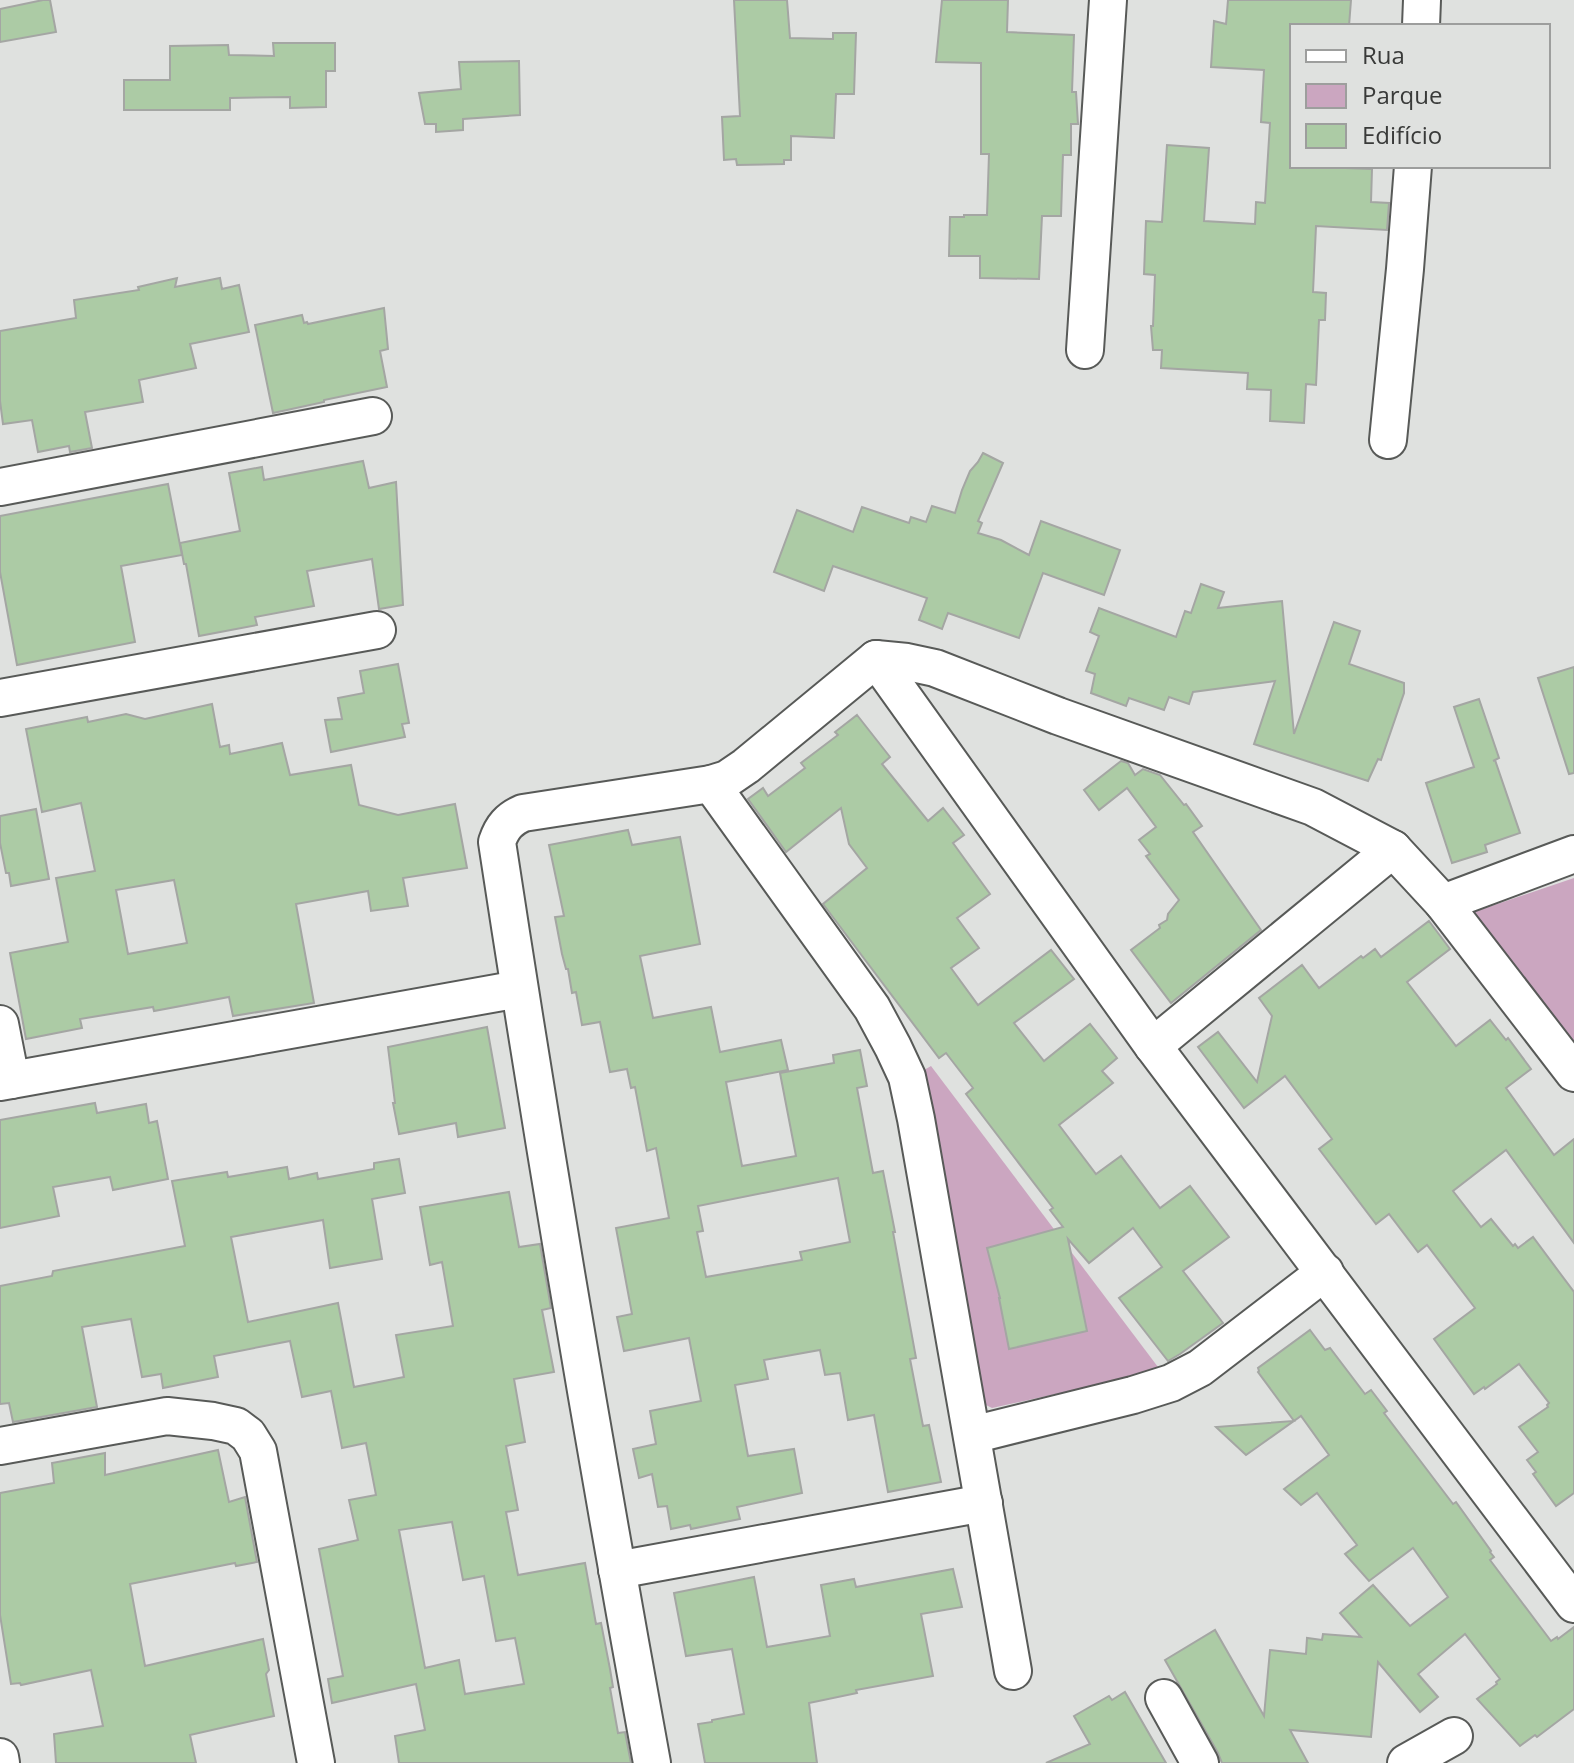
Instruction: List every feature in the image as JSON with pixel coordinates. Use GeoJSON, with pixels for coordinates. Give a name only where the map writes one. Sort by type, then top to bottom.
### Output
{"type":"FeatureCollection","features":[{"type":"Feature","properties":{"kind":"street"},"geometry":{"type":"LineString","coordinates":[[1085,350],[1108,0]]}},
{"type":"Feature","properties":{"kind":"street"},"geometry":{"type":"LineString","coordinates":[[1421,24],[1422,0]]}},
{"type":"Feature","properties":{"kind":"street"},"geometry":{"type":"LineString","coordinates":[[1388,440],[1413,168]]}},
{"type":"Feature","properties":{"kind":"street"},"geometry":{"type":"LineString","coordinates":[[0,487],[373,416]]}},
{"type":"Feature","properties":{"kind":"street"},"geometry":{"type":"LineString","coordinates":[[0,698],[377,630]]}},
{"type":"Feature","properties":{"kind":"street"},"geometry":{"type":"LineString","coordinates":[[876,659],[1153,1046],[1574,1604]]}},
{"type":"Feature","properties":{"kind":"street"},"geometry":{"type":"LineString","coordinates":[[652,1763],[519,989],[497,842],[509,819],[523,813],[727,779],[876,659],[935,668],[1058,716],[1313,807],[1393,849],[1443,903],[1574,1073]]}},
{"type":"Feature","properties":{"kind":"street"},"geometry":{"type":"LineString","coordinates":[[711,784],[872,1008],[907,1077],[1013,1671]]}},
{"type":"Feature","properties":{"kind":"street"},"geometry":{"type":"LineString","coordinates":[[1153,1046],[1393,849]]}},
{"type":"Feature","properties":{"kind":"street"},"geometry":{"type":"LineString","coordinates":[[1443,903],[1574,854]]}},
{"type":"Feature","properties":{"kind":"street"},"geometry":{"type":"LineString","coordinates":[[0,1024],[6,1081],[519,989]]}},
{"type":"Feature","properties":{"kind":"street"},"geometry":{"type":"LineString","coordinates":[[972,1435],[1171,1383],[1200,1368],[1325,1272]]}},
{"type":"Feature","properties":{"kind":"street"},"geometry":{"type":"LineString","coordinates":[[0,1446],[167,1416],[236,1426],[248,1435],[258,1451],[316,1763]]}},
{"type":"Feature","properties":{"kind":"street"},"geometry":{"type":"LineString","coordinates":[[617,1570],[984,1503]]}},
{"type":"Feature","properties":{"kind":"street"},"geometry":{"type":"LineString","coordinates":[[1164,1698],[1200,1763]]}},
{"type":"Feature","properties":{"kind":"street"},"geometry":{"type":"LineString","coordinates":[[1406,1763],[1454,1736]]}},
{"type":"Feature","properties":{"kind":"street"},"geometry":{"type":"LineString","coordinates":[[0,1757],[1,1763]]}},
{"type":"Feature","properties":{"kind":"green space"},"geometry":{"type":"Polygon","coordinates":[[[1574,878],[1574,1049],[1471,913],[1574,878]]]}},
{"type":"Feature","properties":{"kind":"green space"},"geometry":{"type":"Polygon","coordinates":[[[931,1066],[1161,1371],[992,1408],[980,1402],[919,1073],[931,1066]]]}},
{"type":"Feature","properties":{"kind":"building"},"geometry":{"type":"Polygon","coordinates":[[[50,0],[56,32],[0,42],[0,9],[50,0]]]}},
{"type":"Feature","properties":{"kind":"building"},"geometry":{"type":"Polygon","coordinates":[[[734,0],[787,0],[790,38],[833,39],[833,33],[856,33],[854,94],[836,94],[834,138],[791,136],[791,160],[784,160],[784,164],[737,165],[736,159],[724,160],[722,117],[740,116],[734,0]]]}},
{"type":"Feature","properties":{"kind":"building"},"geometry":{"type":"Polygon","coordinates":[[[942,0],[1008,0],[1007,32],[1074,35],[1072,92],[1076,92],[1078,124],[1071,124],[1071,155],[1063,155],[1061,216],[1042,216],[1039,279],[980,278],[980,256],[949,256],[950,217],[987,215],[989,154],[981,154],[981,63],[936,62],[942,0]]]}},
{"type":"Feature","properties":{"kind":"building"},"geometry":{"type":"Polygon","coordinates":[[[1228,0],[1351,0],[1349,24],[1290,24],[1290,168],[1372,169],[1371,202],[1389,203],[1387,230],[1316,226],[1313,292],[1326,293],[1325,320],[1319,320],[1316,385],[1306,384],[1304,423],[1270,421],[1271,390],[1247,389],[1248,373],[1161,368],[1162,350],[1153,350],[1151,326],[1155,275],[1144,274],[1146,221],[1162,222],[1167,145],[1209,148],[1204,221],[1255,224],[1256,202],[1265,203],[1270,123],[1261,122],[1264,70],[1211,67],[1214,21],[1226,24],[1228,0]]]}},
{"type":"Feature","properties":{"kind":"building"},"geometry":{"type":"Polygon","coordinates":[[[273,43],[335,43],[335,71],[326,71],[326,107],[290,108],[290,97],[230,98],[230,110],[124,110],[124,80],[170,80],[170,46],[228,45],[229,55],[274,56],[273,43]]]}},
{"type":"Feature","properties":{"kind":"building"},"geometry":{"type":"Polygon","coordinates":[[[519,61],[520,115],[463,119],[463,130],[436,132],[436,124],[425,124],[419,93],[461,89],[459,62],[519,61]]]}},
{"type":"Feature","properties":{"kind":"building"},"geometry":{"type":"Polygon","coordinates":[[[177,278],[175,287],[220,278],[222,289],[239,285],[249,332],[190,344],[196,368],[139,380],[143,402],[85,412],[92,448],[70,452],[69,446],[38,452],[32,420],[3,424],[0,331],[76,318],[74,300],[139,290],[138,287],[177,278]]]}},
{"type":"Feature","properties":{"kind":"building"},"geometry":{"type":"Polygon","coordinates":[[[384,308],[388,349],[380,351],[387,387],[273,413],[255,325],[302,315],[304,323],[308,324],[384,308]]]}},
{"type":"Feature","properties":{"kind":"building"},"geometry":{"type":"Polygon","coordinates":[[[983,453],[1003,463],[978,521],[982,523],[978,533],[1001,540],[1029,555],[1041,521],[1120,550],[1104,595],[1043,573],[1019,638],[948,613],[942,629],[919,620],[927,598],[833,566],[824,591],[774,572],[797,510],[853,532],[862,507],[909,523],[911,517],[926,522],[932,506],[955,513],[970,471],[983,453]]]}},
{"type":"Feature","properties":{"kind":"building"},"geometry":{"type":"Polygon","coordinates":[[[363,461],[369,488],[396,482],[403,605],[379,609],[372,559],[307,571],[314,606],[255,617],[257,625],[199,636],[180,543],[240,531],[229,473],[262,467],[264,480],[363,461]]]}},
{"type":"Feature","properties":{"kind":"building"},"geometry":{"type":"Polygon","coordinates":[[[168,484],[182,555],[121,566],[135,642],[17,665],[0,572],[0,516],[168,484]]]}},
{"type":"Feature","properties":{"kind":"building"},"geometry":{"type":"Polygon","coordinates":[[[1201,584],[1224,592],[1218,608],[1282,601],[1294,734],[1334,622],[1360,631],[1349,664],[1404,683],[1404,693],[1381,760],[1378,759],[1368,781],[1254,744],[1275,681],[1193,692],[1189,704],[1169,697],[1164,710],[1129,698],[1126,706],[1091,693],[1095,674],[1086,671],[1099,636],[1090,632],[1099,608],[1176,637],[1185,611],[1191,613],[1201,584]]]}},
{"type":"Feature","properties":{"kind":"building"},"geometry":{"type":"Polygon","coordinates":[[[398,664],[409,723],[402,724],[405,737],[331,752],[325,720],[342,719],[338,698],[364,693],[360,671],[398,664]]]}},
{"type":"Feature","properties":{"kind":"building"},"geometry":{"type":"Polygon","coordinates":[[[1574,667],[1574,773],[1569,774],[1538,678],[1574,667]]]}},
{"type":"Feature","properties":{"kind":"building"},"geometry":{"type":"Polygon","coordinates":[[[1479,699],[1499,758],[1495,760],[1520,833],[1485,845],[1487,852],[1452,863],[1426,783],[1474,767],[1454,707],[1479,699]]]}},
{"type":"Feature","properties":{"kind":"building"},"geometry":{"type":"Polygon","coordinates":[[[212,704],[220,747],[229,745],[230,754],[282,743],[290,775],[351,765],[359,805],[398,815],[455,804],[467,868],[403,878],[408,906],[371,911],[368,891],[296,904],[314,1003],[233,1016],[229,997],[154,1011],[153,1007],[80,1019],[82,1028],[26,1039],[10,953],[68,942],[56,878],[95,871],[81,803],[42,812],[26,729],[87,717],[88,722],[126,714],[145,719],[212,704]],[[174,880],[116,890],[128,954],[187,943],[174,880]]]}},
{"type":"Feature","properties":{"kind":"building"},"geometry":{"type":"Polygon","coordinates":[[[857,715],[890,757],[882,764],[928,821],[943,808],[964,835],[953,843],[990,894],[957,918],[979,948],[951,968],[978,1005],[1051,950],[1074,979],[1014,1023],[1044,1061],[1090,1024],[1117,1058],[1102,1071],[1113,1083],[1059,1125],[1096,1174],[1121,1156],[1160,1208],[1190,1186],[1229,1237],[1183,1271],[1223,1323],[1168,1361],[1119,1298],[1162,1267],[1133,1228],[1089,1263],[1068,1239],[1087,1331],[1009,1349],[987,1248],[1063,1227],[1050,1210],[1053,1208],[966,1094],[973,1088],[946,1053],[939,1058],[823,904],[867,868],[849,844],[841,808],[786,852],[748,799],[763,788],[768,796],[805,768],[801,763],[838,735],[835,732],[857,715]]]}},
{"type":"Feature","properties":{"kind":"building"},"geometry":{"type":"Polygon","coordinates":[[[1121,761],[1128,763],[1135,775],[1143,769],[1160,775],[1186,804],[1202,826],[1193,832],[1261,930],[1171,1003],[1131,950],[1160,928],[1159,925],[1167,920],[1179,900],[1146,856],[1150,854],[1139,840],[1156,827],[1127,788],[1099,810],[1084,790],[1121,761]]]}},
{"type":"Feature","properties":{"kind":"building"},"geometry":{"type":"Polygon","coordinates":[[[36,809],[49,879],[11,886],[0,843],[0,816],[36,809]]]}},
{"type":"Feature","properties":{"kind":"building"},"geometry":{"type":"Polygon","coordinates":[[[628,830],[632,845],[680,837],[700,944],[640,956],[653,1018],[711,1007],[720,1052],[781,1040],[788,1070],[726,1082],[742,1166],[796,1156],[780,1073],[834,1063],[833,1055],[860,1050],[867,1086],[857,1088],[873,1173],[883,1171],[916,1358],[910,1359],[923,1426],[929,1425],[941,1482],[888,1492],[874,1415],[848,1420],[840,1373],[825,1375],[820,1350],[764,1360],[768,1379],[735,1385],[748,1456],[794,1449],[802,1493],[737,1507],[740,1519],[691,1529],[690,1525],[671,1529],[667,1506],[658,1507],[652,1474],[639,1478],[633,1449],[656,1444],[650,1411],[701,1401],[689,1338],[624,1351],[617,1317],[632,1314],[616,1228],[669,1218],[656,1148],[647,1151],[635,1087],[631,1088],[627,1069],[610,1072],[600,1022],[582,1025],[555,917],[564,916],[549,845],[628,830]],[[838,1178],[698,1206],[703,1231],[697,1232],[706,1277],[802,1260],[800,1252],[850,1242],[838,1178]]]}},
{"type":"Feature","properties":{"kind":"building"},"geometry":{"type":"Polygon","coordinates":[[[1429,921],[1450,949],[1407,982],[1456,1046],[1490,1020],[1531,1069],[1506,1088],[1554,1155],[1574,1139],[1574,1243],[1506,1150],[1453,1191],[1481,1227],[1491,1219],[1513,1246],[1515,1244],[1518,1248],[1533,1237],[1574,1292],[1574,1493],[1556,1506],[1533,1474],[1536,1472],[1527,1460],[1538,1452],[1519,1427],[1548,1407],[1549,1403],[1519,1364],[1474,1394],[1434,1339],[1475,1308],[1427,1245],[1418,1252],[1389,1214],[1376,1224],[1319,1149],[1332,1139],[1285,1076],[1244,1108],[1198,1047],[1218,1032],[1257,1082],[1272,1016],[1259,998],[1302,965],[1319,988],[1375,949],[1381,957],[1429,921]]]}},
{"type":"Feature","properties":{"kind":"building"},"geometry":{"type":"Polygon","coordinates":[[[487,1027],[505,1128],[458,1137],[456,1123],[399,1134],[388,1047],[487,1027]]]}},
{"type":"Feature","properties":{"kind":"building"},"geometry":{"type":"Polygon","coordinates":[[[95,1103],[97,1113],[146,1104],[149,1123],[157,1121],[168,1179],[113,1190],[110,1177],[53,1187],[59,1216],[0,1228],[0,1120],[95,1103]]]}},
{"type":"Feature","properties":{"kind":"building"},"geometry":{"type":"Polygon","coordinates":[[[399,1159],[405,1193],[372,1199],[382,1259],[330,1268],[323,1220],[231,1237],[248,1322],[338,1303],[354,1387],[404,1377],[396,1335],[453,1326],[442,1262],[430,1265],[420,1207],[509,1192],[519,1247],[540,1244],[551,1308],[542,1310],[554,1372],[514,1379],[525,1442],[506,1446],[518,1510],[506,1512],[518,1575],[585,1563],[596,1624],[601,1623],[610,1669],[618,1733],[625,1732],[631,1763],[399,1763],[395,1736],[425,1730],[416,1684],[332,1703],[328,1679],[343,1676],[319,1549],[358,1540],[349,1500],[376,1495],[366,1443],[342,1448],[331,1391],[302,1397],[290,1341],[214,1356],[218,1377],[163,1388],[161,1374],[142,1377],[131,1319],[82,1327],[97,1407],[13,1422],[9,1403],[0,1404],[0,1286],[52,1276],[53,1271],[185,1246],[172,1181],[227,1172],[228,1177],[287,1167],[289,1179],[317,1173],[318,1179],[374,1169],[374,1163],[399,1159]],[[452,1522],[399,1530],[425,1668],[459,1660],[465,1694],[524,1684],[515,1638],[496,1641],[484,1576],[463,1580],[452,1522]]]}},
{"type":"Feature","properties":{"kind":"building"},"geometry":{"type":"Polygon","coordinates":[[[1310,1330],[1325,1350],[1330,1348],[1365,1394],[1371,1390],[1387,1411],[1384,1413],[1453,1504],[1456,1502],[1491,1551],[1494,1557],[1490,1560],[1551,1641],[1574,1627],[1574,1709],[1520,1746],[1477,1699],[1500,1679],[1465,1634],[1418,1674],[1438,1697],[1420,1712],[1378,1662],[1371,1737],[1290,1730],[1308,1763],[1222,1763],[1165,1660],[1215,1630],[1264,1716],[1270,1650],[1306,1654],[1307,1638],[1322,1640],[1323,1634],[1361,1637],[1340,1613],[1373,1585],[1410,1626],[1448,1597],[1413,1548],[1369,1581],[1345,1554],[1357,1545],[1317,1493],[1301,1505],[1284,1489],[1329,1455],[1301,1416],[1294,1421],[1258,1368],[1310,1330]]]}},
{"type":"Feature","properties":{"kind":"building"},"geometry":{"type":"Polygon","coordinates":[[[1294,1421],[1246,1455],[1216,1427],[1294,1421]]]}},
{"type":"Feature","properties":{"kind":"building"},"geometry":{"type":"Polygon","coordinates":[[[218,1450],[229,1502],[245,1497],[257,1562],[236,1566],[235,1563],[130,1584],[145,1666],[263,1639],[274,1716],[190,1735],[196,1763],[56,1763],[54,1734],[103,1726],[91,1670],[21,1685],[11,1684],[0,1615],[0,1493],[54,1483],[52,1463],[105,1453],[105,1475],[218,1450]]]}},
{"type":"Feature","properties":{"kind":"building"},"geometry":{"type":"Polygon","coordinates":[[[953,1569],[962,1607],[921,1614],[933,1676],[856,1690],[857,1693],[809,1703],[817,1763],[705,1763],[698,1724],[744,1714],[732,1649],[686,1656],[674,1593],[754,1577],[767,1647],[830,1636],[821,1585],[854,1579],[856,1587],[953,1569]]]}},
{"type":"Feature","properties":{"kind":"building"},"geometry":{"type":"Polygon","coordinates":[[[1125,1692],[1166,1763],[1046,1763],[1090,1744],[1074,1716],[1109,1696],[1112,1700],[1125,1692]]]}}]}
